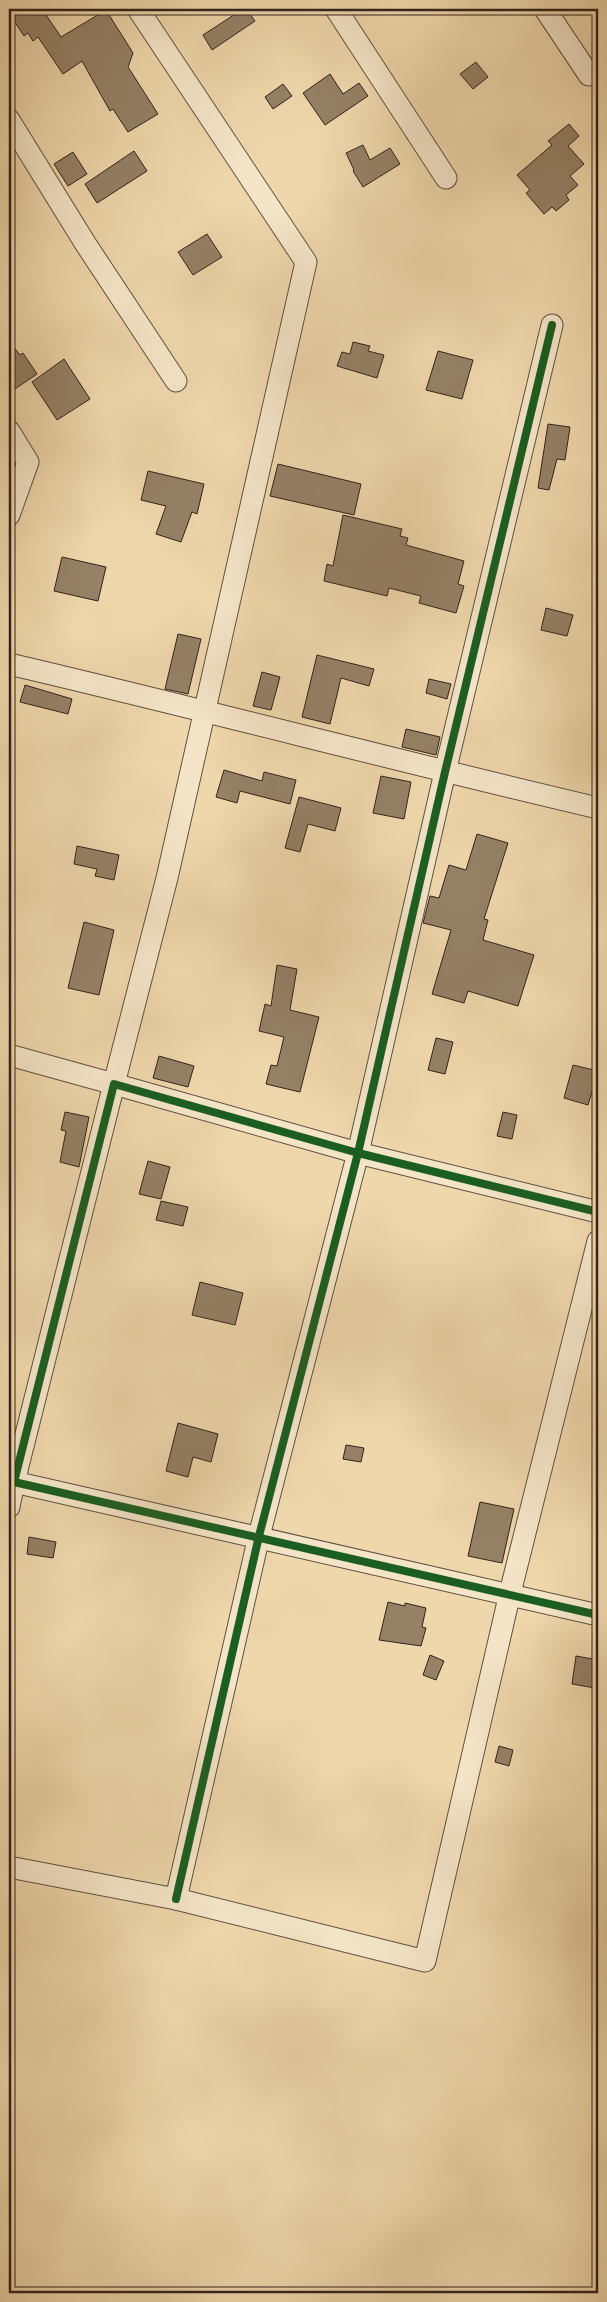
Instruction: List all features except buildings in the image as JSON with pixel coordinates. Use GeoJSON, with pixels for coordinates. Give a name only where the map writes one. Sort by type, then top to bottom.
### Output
{"type":"FeatureCollection","features":[{"type":"Feature","properties":{"kind":"street"},"geometry":{"type":"LineString","coordinates":[[9,1507],[167,878],[306,262],[138,9]]}},
{"type":"Feature","properties":{"kind":"street"},"geometry":{"type":"LineString","coordinates":[[336,9],[446,178]]}},
{"type":"Feature","properties":{"kind":"street"},"geometry":{"type":"LineString","coordinates":[[545,9],[589,75]]}},
{"type":"Feature","properties":{"kind":"street"},"geometry":{"type":"LineString","coordinates":[[9,120],[176,381]]}},
{"type":"Feature","properties":{"kind":"street"},"geometry":{"type":"LineString","coordinates":[[176,1899],[259,1536],[358,1153],[445,772],[552,325]]}},
{"type":"Feature","properties":{"kind":"street"},"geometry":{"type":"LineString","coordinates":[[9,431],[28,462],[9,516]]}},
{"type":"Feature","properties":{"kind":"street"},"geometry":{"type":"LineString","coordinates":[[9,664],[205,710],[445,772],[598,808]]}},
{"type":"Feature","properties":{"kind":"street"},"geometry":{"type":"LineString","coordinates":[[9,1055],[358,1153],[598,1212]]}},
{"type":"Feature","properties":{"kind":"street"},"geometry":{"type":"LineString","coordinates":[[9,1867],[176,1899],[425,1961],[510,1593],[598,1242]]}},
{"type":"Feature","properties":{"kind":"street"},"geometry":{"type":"LineString","coordinates":[[14,1482],[510,1593],[598,1615]]}},
{"type":"Feature","properties":{"kind":"cycle path"},"geometry":{"type":"LineString","coordinates":[[176,1899],[259,1536],[358,1153],[445,772],[552,325]]}},
{"type":"Feature","properties":{"kind":"cycle path"},"geometry":{"type":"LineString","coordinates":[[598,1212],[358,1153],[114,1084],[14,1482],[598,1615]]}}]}
